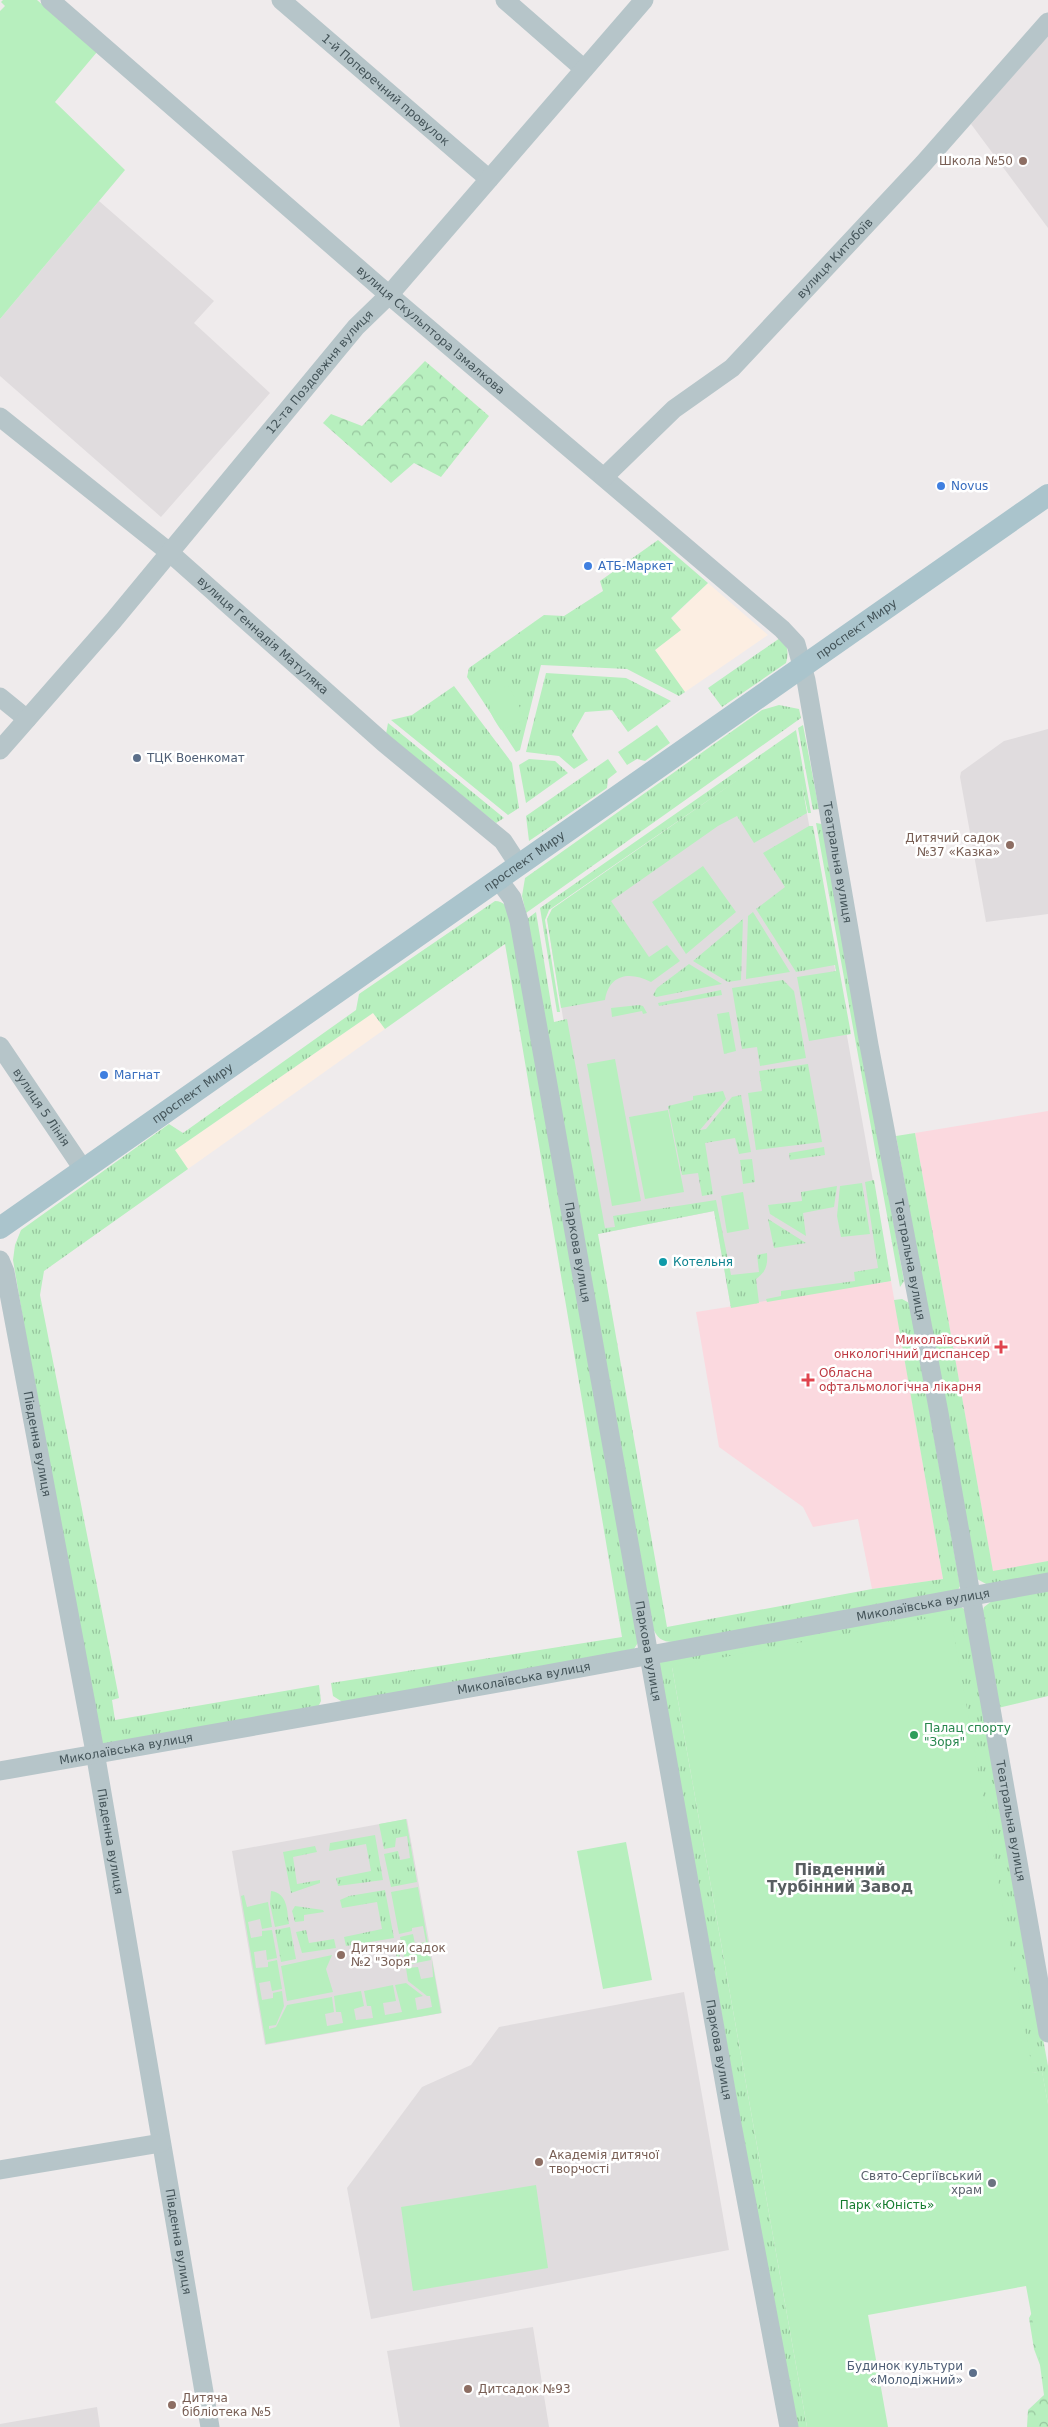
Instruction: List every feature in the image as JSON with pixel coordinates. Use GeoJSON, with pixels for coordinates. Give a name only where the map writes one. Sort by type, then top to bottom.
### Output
{"type":"FeatureCollection","features":[{"type":"Feature","properties":{"kind":"main road","name":"проспект Миру"},"geometry":{"type":"LineString","coordinates":[[0,1228],[83,1168],[1048,495]]}},
{"type":"Feature","properties":{"kind":"street","name":"вулиця Скульптора Ізмалкова"},"geometry":{"type":"LineString","coordinates":[[50,0],[389,295],[604,477],[746,601],[782,629],[796,644],[803,666]]}},
{"type":"Feature","properties":{"kind":"street","name":"1-й Поперечний провулок"},"geometry":{"type":"LineString","coordinates":[[281,0],[490,179]]}},
{"type":"Feature","properties":{"kind":"street"},"geometry":{"type":"LineString","coordinates":[[505,0],[584,69]]}},
{"type":"Feature","properties":{"kind":"street","name":"12-та Поздовжня вулиця"},"geometry":{"type":"LineString","coordinates":[[0,750],[169,552],[356,327],[389,295],[644,0]]}},
{"type":"Feature","properties":{"kind":"street","name":"вулиця Китобоїв"},"geometry":{"type":"LineString","coordinates":[[604,477],[674,409],[732,368],[929,156],[1048,22]]}},
{"type":"Feature","properties":{"kind":"street","name":"вулиця Геннадія Матуляка"},"geometry":{"type":"LineString","coordinates":[[1,419],[169,552],[384,743],[503,841],[518,864]]}},
{"type":"Feature","properties":{"kind":"street","name":"Театральна вулиця"},"geometry":{"type":"LineString","coordinates":[[803,666],[869,1045],[939,1412],[1048,2033]]}},
{"type":"Feature","properties":{"kind":"street"},"geometry":{"type":"LineString","coordinates":[[0,697],[27,719]]}},
{"type":"Feature","properties":{"kind":"street","name":"Паркова вулиця"},"geometry":{"type":"LineString","coordinates":[[498,879],[512,898],[519,921],[731,2119],[789,2427]]}},
{"type":"Feature","properties":{"kind":"street","name":"вулиця 5 Лінія"},"geometry":{"type":"LineString","coordinates":[[0,1046],[83,1168]]}},
{"type":"Feature","properties":{"kind":"street","name":"Південна вулиця"},"geometry":{"type":"LineString","coordinates":[[0,1260],[5,1272],[95,1752],[160,2144],[210,2427]]}},
{"type":"Feature","properties":{"kind":"street","name":"Миколаївська вулиця"},"geometry":{"type":"LineString","coordinates":[[0,1771],[95,1752],[648,1655],[1048,1582]]}},
{"type":"Feature","properties":{"kind":"street"},"geometry":{"type":"LineString","coordinates":[[0,2170],[160,2144]]}},
{"type":"Feature","properties":{"kind":"shaded area","name":"Школа №50"},"geometry":{"type":"Polygon","coordinates":[[[1048,35],[1048,228],[971,124],[1048,35]]]}},
{"type":"Feature","properties":{"kind":"shaded area"},"geometry":{"type":"Polygon","coordinates":[[[99,201],[214,301],[194,323],[270,393],[161,517],[0,376],[0,319],[99,201]]]}},
{"type":"Feature","properties":{"kind":"shaded area"},"geometry":{"type":"Polygon","coordinates":[[[708,583],[768,635],[685,692],[655,650],[680,630],[671,619],[708,583]]]}},
{"type":"Feature","properties":{"kind":"shaded area","name":"Дитячий садок №37 «Казка»"},"geometry":{"type":"Polygon","coordinates":[[[1048,729],[1048,914],[986,922],[960,777],[961,772],[1004,741],[1048,729]]]}},
{"type":"Feature","properties":{"kind":"shaded area"},"geometry":{"type":"Polygon","coordinates":[[[794,741],[891,1281],[731,1308],[714,1211],[598,1234],[547,919],[552,909],[794,741]]]}},
{"type":"Feature","properties":{"kind":"shaded area"},"geometry":{"type":"Polygon","coordinates":[[[373,1013],[385,1029],[188,1169],[175,1150],[373,1013]]]}},
{"type":"Feature","properties":{"kind":"shaded area","name":"Миколаївський онкологічний диспансер"},"geometry":{"type":"Polygon","coordinates":[[[1048,1111],[1048,1561],[993,1572],[915,1133],[1048,1111]]]}},
{"type":"Feature","properties":{"kind":"shaded area","name":"Обласна офтальмологічна лікарня"},"geometry":{"type":"Polygon","coordinates":[[[891,1281],[943,1579],[872,1589],[858,1519],[813,1527],[803,1507],[719,1447],[696,1312],[891,1281]]]}},
{"type":"Feature","properties":{"kind":"shaded area","name":"Дитячий садок №2 \"Зоря\""},"geometry":{"type":"Polygon","coordinates":[[[407,1819],[442,2013],[265,2045],[232,1851],[407,1819]]]}},
{"type":"Feature","properties":{"kind":"shaded area","name":"Академія дитячої творчості"},"geometry":{"type":"Polygon","coordinates":[[[684,1992],[729,2250],[371,2319],[347,2188],[422,2087],[471,2065],[499,2027],[684,1992]]]}},
{"type":"Feature","properties":{"kind":"shaded area","name":"Дитсадок №93"},"geometry":{"type":"Polygon","coordinates":[[[533,2327],[549,2427],[400,2427],[387,2351],[533,2327]]]}},
{"type":"Feature","properties":{"kind":"shaded area"},"geometry":{"type":"Polygon","coordinates":[[[97,2407],[100,2427],[0,2427],[0,2424],[97,2407]]]}},
{"type":"Feature","properties":{"kind":"green space"},"geometry":{"type":"Polygon","coordinates":[[[3,0],[37,0],[97,52],[55,102],[125,170],[0,319],[0,11],[5,6],[1,2],[3,0]]]}},
{"type":"Feature","properties":{"kind":"green space"},"geometry":{"type":"Polygon","coordinates":[[[425,361],[489,416],[441,477],[414,463],[391,483],[323,423],[331,414],[362,426],[425,361]]]}},
{"type":"Feature","properties":{"kind":"green space"},"geometry":{"type":"Polygon","coordinates":[[[658,540],[708,583],[671,618],[681,630],[655,650],[685,692],[679,696],[627,669],[541,665],[520,750],[516,752],[467,677],[469,668],[544,615],[564,616],[603,591],[600,581],[658,540]]]}},
{"type":"Feature","properties":{"kind":"green space"},"geometry":{"type":"Polygon","coordinates":[[[780,638],[785,643],[787,649],[786,663],[722,707],[708,688],[780,638]]]}},
{"type":"Feature","properties":{"kind":"green space"},"geometry":{"type":"Polygon","coordinates":[[[546,673],[626,678],[671,701],[628,732],[612,710],[585,712],[572,735],[588,760],[574,769],[559,756],[526,752],[546,673]]]}},
{"type":"Feature","properties":{"kind":"green space"},"geometry":{"type":"Polygon","coordinates":[[[508,685],[526,719],[501,730],[493,718],[489,700],[490,695],[508,685]]]}},
{"type":"Feature","properties":{"kind":"green space"},"geometry":{"type":"Polygon","coordinates":[[[454,686],[512,763],[519,808],[508,815],[391,720],[412,715],[454,686]]]}},
{"type":"Feature","properties":{"kind":"green space"},"geometry":{"type":"Polygon","coordinates":[[[779,705],[799,709],[801,718],[526,913],[522,896],[525,878],[762,710],[779,705]]]}},
{"type":"Feature","properties":{"kind":"green space"},"geometry":{"type":"Polygon","coordinates":[[[388,723],[504,818],[496,823],[389,738],[386,734],[388,723]]]}},
{"type":"Feature","properties":{"kind":"green space"},"geometry":{"type":"Polygon","coordinates":[[[657,725],[670,743],[645,761],[637,759],[627,765],[618,752],[657,725]]]}},
{"type":"Feature","properties":{"kind":"green space"},"geometry":{"type":"Polygon","coordinates":[[[803,725],[819,809],[813,810],[798,728],[803,725]]]}},
{"type":"Feature","properties":{"kind":"green space"},"geometry":{"type":"Polygon","coordinates":[[[796,730],[811,813],[808,813],[802,785],[807,813],[754,843],[737,816],[718,826],[611,901],[649,957],[667,945],[680,961],[651,982],[636,977],[622,977],[611,985],[605,1000],[561,1008],[547,919],[552,909],[742,777],[549,910],[545,920],[560,1012],[557,1012],[540,908],[796,730]]]}},
{"type":"Feature","properties":{"kind":"green space"},"geometry":{"type":"Polygon","coordinates":[[[529,759],[555,761],[568,773],[526,803],[519,765],[529,759]]]}},
{"type":"Feature","properties":{"kind":"green space"},"geometry":{"type":"Polygon","coordinates":[[[608,759],[617,772],[608,779],[607,788],[529,841],[526,816],[608,759]]]}},
{"type":"Feature","properties":{"kind":"green space"},"geometry":{"type":"Polygon","coordinates":[[[816,823],[822,824],[904,1281],[900,1287],[816,823]]]}},
{"type":"Feature","properties":{"kind":"green space"},"geometry":{"type":"Polygon","coordinates":[[[809,826],[813,826],[851,1034],[809,1041],[797,977],[836,971],[835,965],[796,972],[756,909],[785,887],[763,853],[809,826]]]}},
{"type":"Feature","properties":{"kind":"green space"},"geometry":{"type":"Polygon","coordinates":[[[703,866],[736,912],[686,954],[652,902],[703,866]]]}},
{"type":"Feature","properties":{"kind":"green space"},"geometry":{"type":"Polygon","coordinates":[[[495,901],[500,902],[506,907],[513,929],[639,1641],[634,1649],[344,1703],[333,1696],[331,1683],[622,1637],[505,944],[385,1029],[373,1013],[175,1150],[188,1169],[44,1271],[40,1295],[119,1698],[112,1700],[115,1720],[319,1685],[321,1701],[318,1707],[103,1745],[95,1741],[13,1260],[15,1245],[21,1230],[169,1124],[183,1133],[356,1010],[359,994],[495,901]]]}},
{"type":"Feature","properties":{"kind":"green space"},"geometry":{"type":"Polygon","coordinates":[[[536,912],[554,1022],[567,1019],[605,1228],[615,1227],[613,1216],[716,1200],[731,1275],[759,1272],[757,1255],[767,1253],[766,1268],[756,1279],[759,1303],[731,1308],[714,1211],[598,1234],[667,1627],[872,1589],[943,1579],[894,1300],[902,1299],[911,1304],[960,1586],[958,1590],[674,1642],[663,1640],[656,1634],[652,1626],[527,919],[536,912]]]}},
{"type":"Feature","properties":{"kind":"green space"},"geometry":{"type":"Polygon","coordinates":[[[753,912],[790,972],[746,979],[748,916],[753,912]]]}},
{"type":"Feature","properties":{"kind":"green space"},"geometry":{"type":"Polygon","coordinates":[[[743,919],[741,980],[728,982],[693,961],[743,919]]]}},
{"type":"Feature","properties":{"kind":"green space"},"geometry":{"type":"Polygon","coordinates":[[[689,964],[722,984],[656,997],[653,995],[657,988],[689,964]]]}},
{"type":"Feature","properties":{"kind":"green space"},"geometry":{"type":"Polygon","coordinates":[[[783,980],[794,991],[806,1058],[760,1066],[757,1047],[742,1049],[732,988],[783,980]]]}},
{"type":"Feature","properties":{"kind":"green space"},"geometry":{"type":"Polygon","coordinates":[[[721,990],[722,995],[659,1006],[658,1003],[721,990]]]}},
{"type":"Feature","properties":{"kind":"green space"},"geometry":{"type":"Polygon","coordinates":[[[643,1006],[647,1013],[643,1014],[642,1011],[612,1017],[611,1008],[643,1006]]]}},
{"type":"Feature","properties":{"kind":"green space"},"geometry":{"type":"Polygon","coordinates":[[[729,1012],[736,1051],[724,1054],[717,1014],[729,1012]]]}},
{"type":"Feature","properties":{"kind":"green space"},"geometry":{"type":"Polygon","coordinates":[[[615,1059],[641,1201],[612,1206],[587,1064],[615,1059]]]}},
{"type":"Feature","properties":{"kind":"green space"},"geometry":{"type":"Polygon","coordinates":[[[808,1064],[822,1142],[756,1150],[748,1093],[762,1091],[759,1071],[808,1064]]]}},
{"type":"Feature","properties":{"kind":"green space"},"geometry":{"type":"Polygon","coordinates":[[[723,1091],[726,1099],[700,1130],[706,1129],[732,1097],[741,1095],[751,1152],[739,1154],[735,1138],[705,1143],[713,1194],[702,1196],[698,1173],[682,1175],[668,1106],[693,1100],[693,1096],[723,1091]]]}},
{"type":"Feature","properties":{"kind":"green space"},"geometry":{"type":"Polygon","coordinates":[[[668,1110],[684,1192],[645,1199],[629,1117],[668,1110]]]}},
{"type":"Feature","properties":{"kind":"green space"},"geometry":{"type":"Polygon","coordinates":[[[915,1133],[993,1571],[1048,1561],[1048,1575],[988,1585],[977,1579],[896,1136],[915,1133]]]}},
{"type":"Feature","properties":{"kind":"green space"},"geometry":{"type":"Polygon","coordinates":[[[824,1147],[825,1155],[790,1160],[789,1153],[824,1147]]]}},
{"type":"Feature","properties":{"kind":"green space"},"geometry":{"type":"Polygon","coordinates":[[[752,1159],[755,1182],[743,1184],[740,1160],[752,1159]]]}},
{"type":"Feature","properties":{"kind":"green space"},"geometry":{"type":"Polygon","coordinates":[[[874,1180],[891,1281],[767,1302],[766,1299],[781,1296],[781,1291],[855,1281],[854,1272],[878,1268],[865,1182],[874,1180]]]}},
{"type":"Feature","properties":{"kind":"green space"},"geometry":{"type":"Polygon","coordinates":[[[862,1183],[870,1234],[841,1237],[837,1216],[840,1186],[862,1183]]]}},
{"type":"Feature","properties":{"kind":"green space"},"geometry":{"type":"Polygon","coordinates":[[[837,1186],[834,1207],[803,1213],[806,1236],[770,1214],[768,1205],[802,1201],[801,1192],[837,1186]]]}},
{"type":"Feature","properties":{"kind":"green space"},"geometry":{"type":"Polygon","coordinates":[[[743,1192],[749,1229],[727,1233],[721,1196],[743,1192]]]}},
{"type":"Feature","properties":{"kind":"green space"},"geometry":{"type":"Polygon","coordinates":[[[768,1219],[806,1243],[774,1248],[768,1219]]]}},
{"type":"Feature","properties":{"kind":"green space"},"geometry":{"type":"Polygon","coordinates":[[[1048,1591],[1048,1696],[998,1708],[981,1618],[984,1607],[992,1601],[1048,1591]]]}},
{"type":"Feature","properties":{"kind":"green space"},"geometry":{"type":"Polygon","coordinates":[[[960,1606],[965,1610],[1048,2066],[1048,2104],[1042,2072],[1033,2073],[672,1667],[807,2427],[795,2427],[659,1664],[662,1661],[960,1606]]]}},
{"type":"Feature","properties":{"kind":"green space","name":"Парк «Юність»"},"geometry":{"type":"Polygon","coordinates":[[[950,1614],[1033,2073],[1042,2071],[1048,2104],[1048,2404],[1026,2286],[868,2315],[888,2427],[807,2427],[672,1667],[950,1614]]]}},
{"type":"Feature","properties":{"kind":"green space"},"geometry":{"type":"Polygon","coordinates":[[[406,1819],[417,1882],[391,1887],[384,1854],[398,1851],[400,1860],[410,1858],[407,1836],[396,1838],[395,1847],[384,1849],[379,1824],[406,1819]]]}},
{"type":"Feature","properties":{"kind":"green space"},"geometry":{"type":"Polygon","coordinates":[[[375,1835],[383,1880],[338,1886],[336,1878],[371,1871],[366,1844],[329,1851],[330,1843],[375,1835]]]}},
{"type":"Feature","properties":{"kind":"green space"},"geometry":{"type":"Polygon","coordinates":[[[626,1842],[652,1980],[603,1989],[577,1851],[626,1842]]]}},
{"type":"Feature","properties":{"kind":"green space"},"geometry":{"type":"Polygon","coordinates":[[[315,1846],[317,1852],[293,1857],[297,1884],[320,1880],[320,1883],[291,1893],[283,1852],[315,1846]]]}},
{"type":"Feature","properties":{"kind":"green space"},"geometry":{"type":"Polygon","coordinates":[[[418,1887],[431,1960],[406,1965],[400,1937],[413,1934],[415,1944],[426,1942],[423,1926],[412,1928],[412,1931],[399,1934],[391,1892],[418,1887]]]}},
{"type":"Feature","properties":{"kind":"green space"},"geometry":{"type":"Polygon","coordinates":[[[385,1890],[394,1938],[346,1946],[344,1937],[382,1929],[377,1902],[342,1908],[340,1900],[349,1896],[385,1890]]]}},
{"type":"Feature","properties":{"kind":"green space"},"geometry":{"type":"Polygon","coordinates":[[[271,1891],[277,1892],[284,1899],[289,1924],[275,1927],[270,1904],[271,1891]]]}},
{"type":"Feature","properties":{"kind":"green space"},"geometry":{"type":"Polygon","coordinates":[[[244,1895],[247,1907],[268,1902],[272,1927],[262,1929],[260,1919],[248,1922],[251,1938],[262,1936],[262,1931],[272,1930],[277,1958],[267,1960],[266,1950],[254,1952],[256,1968],[268,1967],[268,1962],[277,1960],[282,1989],[272,1991],[270,1981],[259,1983],[262,2000],[273,1998],[273,1993],[282,1991],[284,2006],[276,2025],[269,2026],[269,2029],[276,2027],[287,2005],[332,1997],[334,2012],[325,2014],[327,2026],[343,2023],[341,2012],[336,2012],[334,1996],[361,1991],[364,2006],[354,2009],[356,2020],[373,2018],[371,2006],[367,2006],[364,1991],[393,1985],[396,2001],[383,2003],[385,2015],[402,2012],[395,1985],[406,1983],[423,1996],[415,1998],[417,2010],[432,2007],[430,1996],[427,1996],[408,1981],[406,1968],[418,1967],[421,1979],[433,1977],[432,1960],[441,2013],[266,2044],[241,1896],[244,1895]]]}},
{"type":"Feature","properties":{"kind":"green space"},"geometry":{"type":"Polygon","coordinates":[[[295,1906],[323,1910],[324,1912],[304,1915],[304,1921],[295,1922],[292,1911],[295,1906]]]}},
{"type":"Feature","properties":{"kind":"green space"},"geometry":{"type":"Polygon","coordinates":[[[290,1927],[296,1959],[281,1962],[275,1930],[290,1927]]]}},
{"type":"Feature","properties":{"kind":"green space"},"geometry":{"type":"Polygon","coordinates":[[[306,1930],[309,1943],[334,1939],[336,1948],[302,1953],[296,1932],[306,1930]]]}},
{"type":"Feature","properties":{"kind":"green space"},"geometry":{"type":"Polygon","coordinates":[[[397,1943],[402,1968],[399,1968],[396,1954],[390,1950],[354,1955],[353,1951],[397,1943]]]}},
{"type":"Feature","properties":{"kind":"green space"},"geometry":{"type":"Polygon","coordinates":[[[332,1955],[326,1969],[333,1992],[287,2001],[281,1966],[332,1955]]]}},
{"type":"Feature","properties":{"kind":"green space"},"geometry":{"type":"Polygon","coordinates":[[[536,2185],[548,2268],[413,2291],[401,2207],[536,2185]]]}},
{"type":"Feature","properties":{"kind":"green space"},"geometry":{"type":"Polygon","coordinates":[[[1048,2302],[1048,2427],[1027,2427],[1028,2410],[1044,2395],[1040,2365],[1034,2349],[1029,2318],[1034,2309],[1048,2302]]]}},
{"type":"Feature","properties":{"kind":"place","name":"Школа №50"},"geometry":{"type":"Point","coordinates":[1023,161]}},
{"type":"Feature","properties":{"kind":"place","name":"Novus"},"geometry":{"type":"Point","coordinates":[941,486]}},
{"type":"Feature","properties":{"kind":"place","name":"АТБ-Маркет"},"geometry":{"type":"Point","coordinates":[588,566]}},
{"type":"Feature","properties":{"kind":"place","name":"ТЦК Военкомат"},"geometry":{"type":"Point","coordinates":[137,758]}},
{"type":"Feature","properties":{"kind":"place","name":"Дитячий садок №37 «Казка»"},"geometry":{"type":"Point","coordinates":[1010,845]}},
{"type":"Feature","properties":{"kind":"place","name":"Магнат"},"geometry":{"type":"Point","coordinates":[104,1075]}},
{"type":"Feature","properties":{"kind":"place","name":"Котельня"},"geometry":{"type":"Point","coordinates":[663,1262]}},
{"type":"Feature","properties":{"kind":"place","name":"Миколаївський онкологічний диспансер"},"geometry":{"type":"Point","coordinates":[1001,1347]}},
{"type":"Feature","properties":{"kind":"place","name":"Обласна офтальмологічна лікарня"},"geometry":{"type":"Point","coordinates":[808,1380]}},
{"type":"Feature","properties":{"kind":"place","name":"Палац спорту \"Зоря\""},"geometry":{"type":"Point","coordinates":[914,1735]}},
{"type":"Feature","properties":{"kind":"place","name":"Дитячий садок №2 \"Зоря\""},"geometry":{"type":"Point","coordinates":[341,1955]}},
{"type":"Feature","properties":{"kind":"place","name":"Академія дитячої творчості"},"geometry":{"type":"Point","coordinates":[539,2162]}},
{"type":"Feature","properties":{"kind":"place","name":"Свято-Сергіївський храм"},"geometry":{"type":"Point","coordinates":[992,2183]}},
{"type":"Feature","properties":{"kind":"place","name":"Будинок культури «Молодіжний»"},"geometry":{"type":"Point","coordinates":[973,2373]}},
{"type":"Feature","properties":{"kind":"place","name":"Дитсадок №93"},"geometry":{"type":"Point","coordinates":[468,2389]}},
{"type":"Feature","properties":{"kind":"place","name":"Дитяча бібліотека №5"},"geometry":{"type":"Point","coordinates":[172,2405]}},
{"type":"Feature","properties":{"kind":"district","name":"Південний Турбінний Завод"},"geometry":{"type":"Point","coordinates":[840,1878]}}]}
